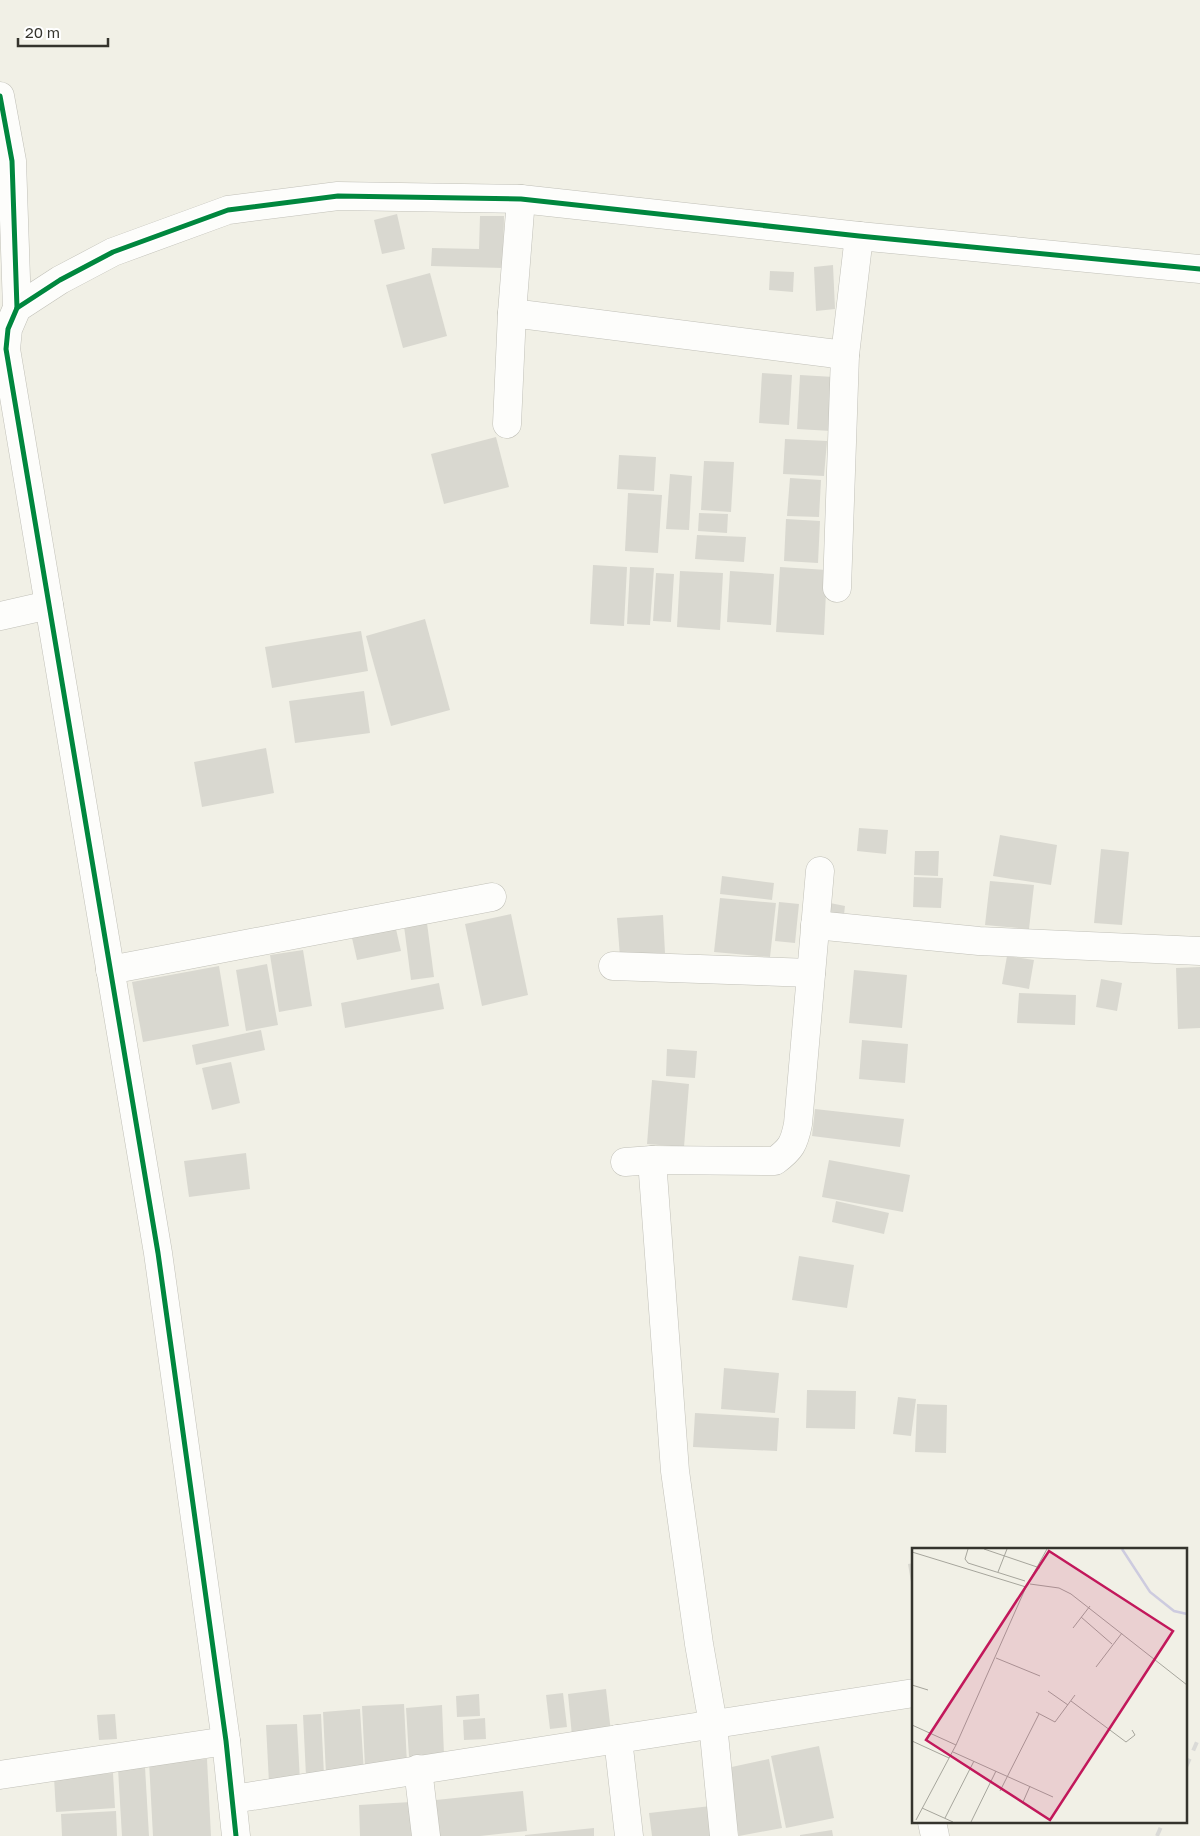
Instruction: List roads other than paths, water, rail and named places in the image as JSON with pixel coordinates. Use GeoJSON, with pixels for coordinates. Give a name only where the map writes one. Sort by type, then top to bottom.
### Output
{"type":"FeatureCollection","features":[{"type":"Feature","properties":{"kind":"street"},"geometry":{"type":"LineString","coordinates":[[0,96],[17,308],[8,329],[3,350],[49,605],[158,1253],[226,1741],[236,1836]]}},
{"type":"Feature","properties":{"kind":"street"},"geometry":{"type":"LineString","coordinates":[[17,308],[60,280],[113,252],[228,210],[338,196],[521,199],[859,236],[1200,269]]}},
{"type":"Feature","properties":{"kind":"street"},"geometry":{"type":"LineString","coordinates":[[507,424],[512,313],[521,199]]}},
{"type":"Feature","properties":{"kind":"street"},"geometry":{"type":"LineString","coordinates":[[837,588],[845,355],[859,236]]}},
{"type":"Feature","properties":{"kind":"street"},"geometry":{"type":"LineString","coordinates":[[512,313],[845,355]]}},
{"type":"Feature","properties":{"kind":"street"},"geometry":{"type":"LineString","coordinates":[[0,616],[49,605]]}},
{"type":"Feature","properties":{"kind":"street"},"geometry":{"type":"LineString","coordinates":[[625,1162],[652,1160],[775,1161],[788,1151],[795,1141],[820,871]]}},
{"type":"Feature","properties":{"kind":"street"},"geometry":{"type":"LineString","coordinates":[[110,970],[492,897]]}},
{"type":"Feature","properties":{"kind":"street"},"geometry":{"type":"LineString","coordinates":[[815,925],[979,941],[1200,952]]}},
{"type":"Feature","properties":{"kind":"street"},"geometry":{"type":"LineString","coordinates":[[613,966],[811,973]]}},
{"type":"Feature","properties":{"kind":"street"},"geometry":{"type":"LineString","coordinates":[[652,1160],[675,1471],[699,1644],[713,1724],[724,1836]]}},
{"type":"Feature","properties":{"kind":"street"},"geometry":{"type":"LineString","coordinates":[[233,1799],[418,1769],[912,1695]]}},
{"type":"Feature","properties":{"kind":"street"},"geometry":{"type":"LineString","coordinates":[[618,1739],[629,1836]]}},
{"type":"Feature","properties":{"kind":"street"},"geometry":{"type":"LineString","coordinates":[[0,1775],[226,1741]]}},
{"type":"Feature","properties":{"kind":"street"},"geometry":{"type":"LineString","coordinates":[[418,1769],[426,1836]]}},
{"type":"Feature","properties":{"kind":"railway"},"geometry":{"type":"LineString","coordinates":[[1188,1762],[1200,1735]]}},
{"type":"Feature","properties":{"kind":"railway"},"geometry":{"type":"LineString","coordinates":[[1157,1836],[1162,1824]]}}]}
